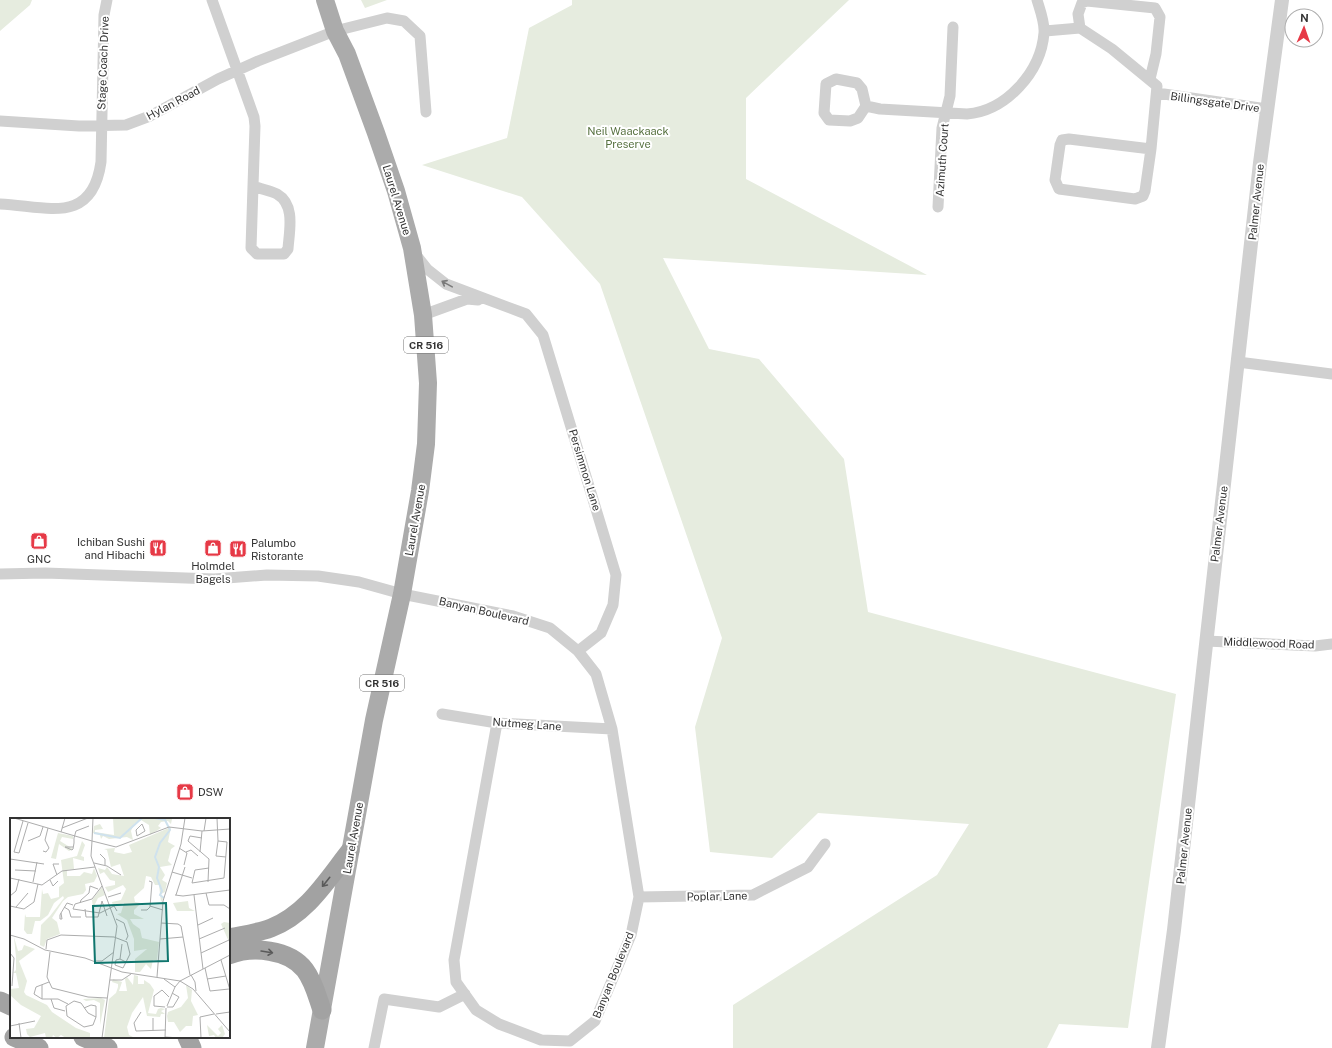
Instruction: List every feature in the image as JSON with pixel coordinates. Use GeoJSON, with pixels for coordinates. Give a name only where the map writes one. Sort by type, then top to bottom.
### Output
{"type":"FeatureCollection","features":[{"type":"Feature","properties":{"kind":"highway"},"geometry":{"type":"LineString","coordinates":[[230,938],[269,929],[293,917],[308,905],[350,851]]}},
{"type":"Feature","properties":{"kind":"highway"},"geometry":{"type":"LineString","coordinates":[[230,955],[247,951],[261,951],[293,959],[304,969],[313,984],[322,1010]]}},
{"type":"Feature","properties":{"kind":"highway"},"geometry":{"type":"LineString","coordinates":[[0,997],[10,1001]]}},
{"type":"Feature","properties":{"kind":"highway"},"geometry":{"type":"LineString","coordinates":[[0,1001],[10,1006]]}},
{"type":"Feature","properties":{"kind":"highway"},"geometry":{"type":"LineString","coordinates":[[0,1031],[10,1035]]}},
{"type":"Feature","properties":{"kind":"highway"},"geometry":{"type":"LineString","coordinates":[[16,1038],[39,1048]]}},
{"type":"Feature","properties":{"kind":"highway"},"geometry":{"type":"LineString","coordinates":[[85,1038],[108,1048]]}},
{"type":"Feature","properties":{"kind":"highway"},"geometry":{"type":"LineString","coordinates":[[187,1038],[192,1048]]}},
{"type":"Feature","properties":{"kind":"main road","name":"Laurel Avenue"},"geometry":{"type":"LineString","coordinates":[[315,1048],[374,720],[402,594],[420,491],[426,444],[428,383],[423,315],[412,250],[396,192],[376,132],[346,54],[335,31],[325,0]]}},
{"type":"Feature","properties":{"kind":"street","name":"Stage Coach Drive"},"geometry":{"type":"LineString","coordinates":[[0,204],[59,209],[73,207],[84,200],[95,186],[100,173],[104,16],[108,0]]}},
{"type":"Feature","properties":{"kind":"street"},"geometry":{"type":"LineString","coordinates":[[212,0],[252,108],[256,126],[253,186],[251,248],[257,254],[284,254],[288,249],[290,212],[288,206],[277,194],[253,186]]}},
{"type":"Feature","properties":{"kind":"street"},"geometry":{"type":"LineString","coordinates":[[866,106],[880,109],[979,113],[991,109],[1005,99],[1032,70],[1042,48],[1045,31],[1037,0]]}},
{"type":"Feature","properties":{"kind":"street","name":"Palmer Avenue"},"geometry":{"type":"LineString","coordinates":[[1158,1048],[1174,930],[1267,109],[1282,0]]}},
{"type":"Feature","properties":{"kind":"street"},"geometry":{"type":"LineString","coordinates":[[1045,31],[1080,28],[1078,14],[1082,3],[1087,1],[1155,8],[1160,17],[1156,54],[1150,79]]}},
{"type":"Feature","properties":{"kind":"street","name":"Hylan Road"},"geometry":{"type":"LineString","coordinates":[[0,121],[79,126],[126,125],[137,121],[238,70],[335,31],[387,18],[404,21],[420,36],[426,112]]}},
{"type":"Feature","properties":{"kind":"street","name":"Azimuth Court"},"geometry":{"type":"LineString","coordinates":[[938,207],[942,128],[950,96],[953,27]]}},
{"type":"Feature","properties":{"kind":"street","name":"Billingsgate Drive"},"geometry":{"type":"LineString","coordinates":[[1080,28],[1112,49],[1150,79],[1157,86],[1157,94],[1267,109]]}},
{"type":"Feature","properties":{"kind":"street"},"geometry":{"type":"LineString","coordinates":[[836,79],[857,83],[862,89],[866,106],[858,118],[854,120],[829,120],[824,113],[826,84],[836,79]]}},
{"type":"Feature","properties":{"kind":"street"},"geometry":{"type":"LineString","coordinates":[[1151,149],[1069,139],[1062,140],[1060,145],[1056,180],[1059,189],[1065,191],[1135,199],[1143,196],[1151,149],[1157,94]]}},
{"type":"Feature","properties":{"kind":"street","name":"Persimmon Lane"},"geometry":{"type":"LineString","coordinates":[[412,250],[426,269],[446,284],[526,314],[543,335],[616,575],[613,605],[601,633],[578,651]]}},
{"type":"Feature","properties":{"kind":"street","name":"Persimmon Lane"},"geometry":{"type":"LineString","coordinates":[[423,315],[467,299],[497,302]]}},
{"type":"Feature","properties":{"kind":"street"},"geometry":{"type":"LineString","coordinates":[[1238,362],[1332,374]]}},
{"type":"Feature","properties":{"kind":"street","name":"Banyan Boulevard"},"geometry":{"type":"LineString","coordinates":[[0,574],[45,573],[214,579],[292,574],[359,582],[402,594],[513,616],[550,628],[578,651],[596,674],[612,729],[639,897],[631,935],[595,1021],[570,1044],[541,1040],[499,1024],[476,1010],[456,982],[454,960],[497,723]]}},
{"type":"Feature","properties":{"kind":"street","name":"Middlewood Road"},"geometry":{"type":"LineString","coordinates":[[1206,641],[1315,646],[1332,644]]}},
{"type":"Feature","properties":{"kind":"street","name":"Nutmeg Lane"},"geometry":{"type":"LineString","coordinates":[[442,714],[497,723],[612,729]]}},
{"type":"Feature","properties":{"kind":"street","name":"Poplar Lane"},"geometry":{"type":"LineString","coordinates":[[639,897],[753,895],[808,867],[824,844]]}},
{"type":"Feature","properties":{"kind":"street"},"geometry":{"type":"LineString","coordinates":[[374,1048],[384,999],[439,1007],[465,994]]}},
{"type":"Feature","properties":{"kind":"green space"},"geometry":{"type":"Polygon","coordinates":[[[0,0],[32,0],[30,5],[0,31],[0,0]]]}},
{"type":"Feature","properties":{"kind":"green space"},"geometry":{"type":"Polygon","coordinates":[[[361,0],[387,0],[365,8],[361,0]]]}},
{"type":"Feature","properties":{"kind":"green space","name":"Neil Waackaack Preserve"},"geometry":{"type":"Polygon","coordinates":[[[572,0],[849,0],[746,98],[746,179],[927,275],[663,258],[709,349],[759,359],[844,459],[868,612],[1176,694],[1128,1028],[1059,1024],[1047,1048],[733,1048],[733,1005],[937,875],[969,824],[818,813],[772,858],[710,852],[695,727],[722,638],[600,284],[522,197],[422,165],[507,138],[529,28],[572,5],[572,0]]]}},
{"type":"Feature","properties":{"kind":"place","name":"GNC"},"geometry":{"type":"Point","coordinates":[39,541]}},
{"type":"Feature","properties":{"kind":"place","name":"Ichiban Sushi and Hibachi"},"geometry":{"type":"Point","coordinates":[158,548]}},
{"type":"Feature","properties":{"kind":"place","name":"Holmdel Bagels"},"geometry":{"type":"Point","coordinates":[213,548]}},
{"type":"Feature","properties":{"kind":"place","name":"Palumbo Ristorante"},"geometry":{"type":"Point","coordinates":[238,549]}},
{"type":"Feature","properties":{"kind":"place","name":"DSW"},"geometry":{"type":"Point","coordinates":[185,792]}}]}
